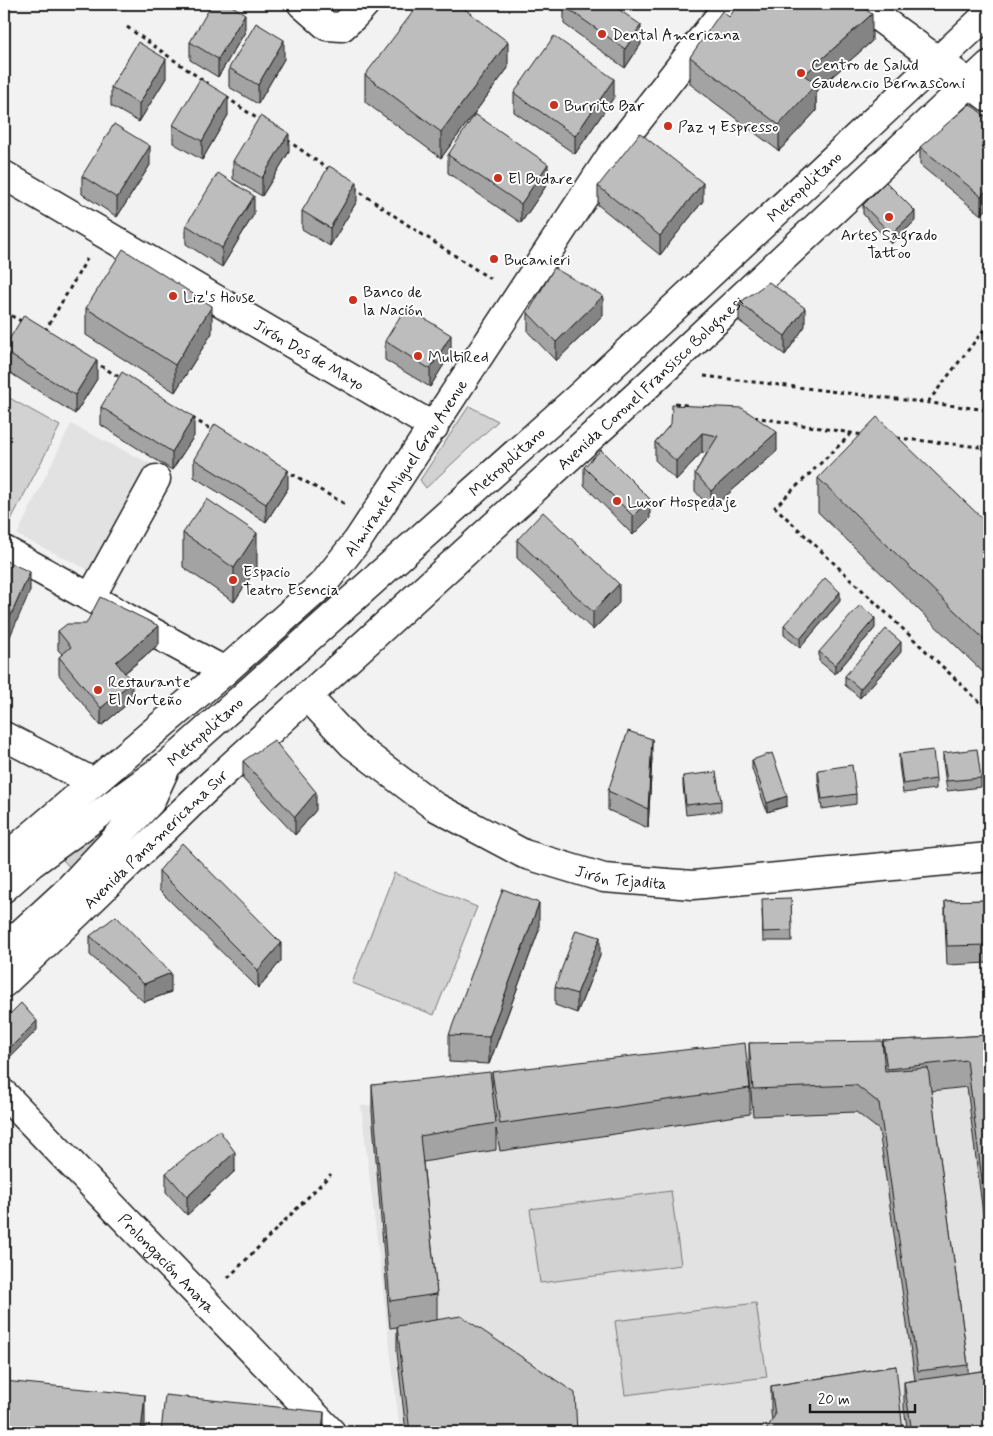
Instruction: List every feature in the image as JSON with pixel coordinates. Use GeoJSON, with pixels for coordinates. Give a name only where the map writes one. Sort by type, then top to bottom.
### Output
{"type":"FeatureCollection","features":[{"type":"Feature","properties":{"kind":"main road"},"geometry":{"type":"LineString","coordinates":[[302,4],[327,26],[342,27],[365,4]]}},
{"type":"Feature","properties":{"kind":"main road","name":"Almirante Miguel Grau Avenue"},"geometry":{"type":"LineString","coordinates":[[93,782],[225,671],[324,583],[372,520],[612,154],[729,4]]}},
{"type":"Feature","properties":{"kind":"main road"},"geometry":{"type":"LineString","coordinates":[[860,4],[979,91]]}},
{"type":"Feature","properties":{"kind":"main road","name":"Metropolitano"},"geometry":{"type":"LineString","coordinates":[[4,888],[32,864],[167,765],[590,387],[989,13]]}},
{"type":"Feature","properties":{"kind":"main road","name":"Avenida Coronel Fransisco Bolognesi"},"geometry":{"type":"LineString","coordinates":[[307,696],[662,371],[979,91],[989,65]]}},
{"type":"Feature","properties":{"kind":"main road","name":"Jirón Dos de Mayo"},"geometry":{"type":"LineString","coordinates":[[4,175],[434,427]]}},
{"type":"Feature","properties":{"kind":"main road"},"geometry":{"type":"LineString","coordinates":[[91,597],[156,479]]}},
{"type":"Feature","properties":{"kind":"main road"},"geometry":{"type":"LineString","coordinates":[[4,550],[225,671]]}},
{"type":"Feature","properties":{"kind":"main road","name":"Jirón Tejadita"},"geometry":{"type":"LineString","coordinates":[[307,696],[352,744],[434,806],[524,854],[604,878],[693,885],[989,858]]}},
{"type":"Feature","properties":{"kind":"main road","name":"Avenida Panamericana Sur"},"geometry":{"type":"LineString","coordinates":[[4,982],[204,790],[307,696]]}},
{"type":"Feature","properties":{"kind":"main road"},"geometry":{"type":"LineString","coordinates":[[4,736],[93,782],[4,859]]}},
{"type":"Feature","properties":{"kind":"main road"},"geometry":{"type":"LineString","coordinates":[[4,949],[64,894],[150,802],[167,765]]}},
{"type":"Feature","properties":{"kind":"main road","name":"Prolongación Anaya"},"geometry":{"type":"LineString","coordinates":[[4,1094],[331,1432]]}},
{"type":"Feature","properties":{"kind":"path"},"geometry":{"type":"LineString","coordinates":[[127,27],[216,89]]}},
{"type":"Feature","properties":{"kind":"path"},"geometry":{"type":"LineString","coordinates":[[224,95],[264,123]]}},
{"type":"Feature","properties":{"kind":"path"},"geometry":{"type":"LineString","coordinates":[[280,135],[336,174]]}},
{"type":"Feature","properties":{"kind":"path"},"geometry":{"type":"LineString","coordinates":[[352,186],[518,297]]}},
{"type":"Feature","properties":{"kind":"path"},"geometry":{"type":"LineString","coordinates":[[43,334],[102,233]]}},
{"type":"Feature","properties":{"kind":"path"},"geometry":{"type":"LineString","coordinates":[[4,312],[27,325]]}},
{"type":"Feature","properties":{"kind":"path"},"geometry":{"type":"LineString","coordinates":[[928,402],[986,327]]}},
{"type":"Feature","properties":{"kind":"path"},"geometry":{"type":"LineString","coordinates":[[86,358],[130,383]]}},
{"type":"Feature","properties":{"kind":"path"},"geometry":{"type":"LineString","coordinates":[[662,371],[989,410]]}},
{"type":"Feature","properties":{"kind":"path"},"geometry":{"type":"LineString","coordinates":[[635,396],[694,407]]}},
{"type":"Feature","properties":{"kind":"path"},"geometry":{"type":"LineString","coordinates":[[190,417],[216,432]]}},
{"type":"Feature","properties":{"kind":"path"},"geometry":{"type":"LineString","coordinates":[[752,417],[870,436]]}},
{"type":"Feature","properties":{"kind":"path"},"geometry":{"type":"LineString","coordinates":[[851,434],[776,507],[989,711]]}},
{"type":"Feature","properties":{"kind":"path"},"geometry":{"type":"LineString","coordinates":[[890,438],[989,448]]}},
{"type":"Feature","properties":{"kind":"path"},"geometry":{"type":"LineString","coordinates":[[277,466],[372,520]]}},
{"type":"Feature","properties":{"kind":"path"},"geometry":{"type":"LineString","coordinates":[[205,1302],[331,1174]]}},
{"type":"Feature","properties":{"kind":"shaded area"},"geometry":{"type":"Polygon","coordinates":[[[4,395],[60,426],[4,533],[4,395]]]}},
{"type":"Feature","properties":{"kind":"shaded area"},"geometry":{"type":"Polygon","coordinates":[[[469,406],[498,421],[426,488],[420,480],[469,406]]]}},
{"type":"Feature","properties":{"kind":"shaded area"},"geometry":{"type":"Polygon","coordinates":[[[71,424],[151,464],[97,574],[17,535],[71,424]]]}},
{"type":"Feature","properties":{"kind":"shaded area"},"geometry":{"type":"Polygon","coordinates":[[[105,816],[116,826],[73,871],[63,860],[105,816]]]}},
{"type":"Feature","properties":{"kind":"shaded area"},"geometry":{"type":"Polygon","coordinates":[[[394,873],[477,907],[434,1015],[352,983],[394,873]]]}},
{"type":"Feature","properties":{"kind":"shaded area"},"geometry":{"type":"Polygon","coordinates":[[[989,1044],[989,1432],[400,1432],[361,1106],[989,1044]]]}},
{"type":"Feature","properties":{"kind":"shaded area"},"geometry":{"type":"Polygon","coordinates":[[[671,1191],[681,1265],[540,1283],[530,1209],[671,1191]]]}},
{"type":"Feature","properties":{"kind":"shaded area"},"geometry":{"type":"Polygon","coordinates":[[[756,1303],[767,1377],[625,1395],[615,1321],[756,1303]]]}},
{"type":"Feature","properties":{"kind":"building"},"geometry":{"type":"Polygon","coordinates":[[[212,4],[229,4],[245,14],[218,59],[190,42],[212,4]]]}},
{"type":"Feature","properties":{"kind":"building"},"geometry":{"type":"Polygon","coordinates":[[[419,4],[458,4],[508,42],[441,132],[365,75],[419,4]]]}},
{"type":"Feature","properties":{"kind":"building"},"geometry":{"type":"Polygon","coordinates":[[[565,4],[611,4],[641,25],[625,49],[564,6],[565,4]]]}},
{"type":"Feature","properties":{"kind":"building"},"geometry":{"type":"Polygon","coordinates":[[[739,4],[858,4],[872,14],[804,75],[816,84],[779,125],[690,57],[722,11],[729,17],[739,4]]]}},
{"type":"Feature","properties":{"kind":"building"},"geometry":{"type":"Polygon","coordinates":[[[256,23],[284,40],[258,85],[229,68],[256,23]]]}},
{"type":"Feature","properties":{"kind":"building"},"geometry":{"type":"Polygon","coordinates":[[[554,36],[614,79],[575,136],[514,93],[554,36]]]}},
{"type":"Feature","properties":{"kind":"building"},"geometry":{"type":"Polygon","coordinates":[[[138,42],[166,59],[139,104],[111,87],[138,42]]]}},
{"type":"Feature","properties":{"kind":"building"},"geometry":{"type":"Polygon","coordinates":[[[200,79],[228,96],[202,141],[173,125],[200,79]]]}},
{"type":"Feature","properties":{"kind":"building"},"geometry":{"type":"Polygon","coordinates":[[[970,104],[989,119],[989,188],[981,196],[920,147],[970,104]]]}},
{"type":"Feature","properties":{"kind":"building"},"geometry":{"type":"Polygon","coordinates":[[[475,114],[548,164],[521,204],[448,155],[475,114]]]}},
{"type":"Feature","properties":{"kind":"building"},"geometry":{"type":"Polygon","coordinates":[[[260,116],[289,133],[262,178],[233,161],[260,116]]]}},
{"type":"Feature","properties":{"kind":"building"},"geometry":{"type":"Polygon","coordinates":[[[114,124],[150,146],[117,198],[82,176],[114,124]]]}},
{"type":"Feature","properties":{"kind":"building"},"geometry":{"type":"Polygon","coordinates":[[[640,133],[703,183],[660,236],[598,186],[640,133]]]}},
{"type":"Feature","properties":{"kind":"building"},"geometry":{"type":"Polygon","coordinates":[[[329,166],[357,182],[330,228],[302,211],[329,166]]]}},
{"type":"Feature","properties":{"kind":"building"},"geometry":{"type":"Polygon","coordinates":[[[218,173],[254,196],[222,248],[186,225],[218,173]]]}},
{"type":"Feature","properties":{"kind":"building","name":"Artes Sagrado Tattoo"},"geometry":{"type":"Polygon","coordinates":[[[886,182],[915,211],[891,234],[863,205],[886,182]]]}},
{"type":"Feature","properties":{"kind":"building"},"geometry":{"type":"Polygon","coordinates":[[[123,249],[212,306],[175,365],[86,308],[123,249]]]}},
{"type":"Feature","properties":{"kind":"building"},"geometry":{"type":"Polygon","coordinates":[[[554,268],[603,296],[556,342],[528,313],[554,268]]]}},
{"type":"Feature","properties":{"kind":"building"},"geometry":{"type":"Polygon","coordinates":[[[769,282],[805,308],[785,336],[739,303],[769,282]]]}},
{"type":"Feature","properties":{"kind":"building"},"geometry":{"type":"Polygon","coordinates":[[[406,307],[451,335],[430,369],[385,341],[406,307]]]}},
{"type":"Feature","properties":{"kind":"building"},"geometry":{"type":"Polygon","coordinates":[[[24,315],[97,360],[75,395],[4,351],[24,315]]]}},
{"type":"Feature","properties":{"kind":"building"},"geometry":{"type":"Polygon","coordinates":[[[122,372],[194,417],[172,452],[101,407],[122,372]]]}},
{"type":"Feature","properties":{"kind":"building"},"geometry":{"type":"Polygon","coordinates":[[[672,405],[742,408],[777,432],[711,491],[695,473],[718,436],[702,433],[676,461],[655,442],[671,424],[672,405]]]}},
{"type":"Feature","properties":{"kind":"building"},"geometry":{"type":"Polygon","coordinates":[[[877,417],[989,525],[989,644],[818,478],[877,417]]]}},
{"type":"Feature","properties":{"kind":"building"},"geometry":{"type":"Polygon","coordinates":[[[215,424],[288,470],[266,504],[194,459],[215,424]]]}},
{"type":"Feature","properties":{"kind":"building"},"geometry":{"type":"Polygon","coordinates":[[[601,450],[650,499],[633,516],[584,467],[601,450]]]}},
{"type":"Feature","properties":{"kind":"building"},"geometry":{"type":"Polygon","coordinates":[[[207,499],[257,533],[234,568],[183,533],[207,499]]]}},
{"type":"Feature","properties":{"kind":"building"},"geometry":{"type":"Polygon","coordinates":[[[543,512],[619,584],[593,612],[517,540],[543,512]]]}},
{"type":"Feature","properties":{"kind":"building"},"geometry":{"type":"Polygon","coordinates":[[[4,560],[30,572],[4,631],[4,560]]]}},
{"type":"Feature","properties":{"kind":"building"},"geometry":{"type":"Polygon","coordinates":[[[825,578],[840,592],[800,639],[784,625],[825,578]]]}},
{"type":"Feature","properties":{"kind":"building"},"geometry":{"type":"Polygon","coordinates":[[[100,597],[159,626],[116,662],[132,682],[101,708],[59,657],[71,647],[58,631],[67,624],[86,624],[100,597]]]}},
{"type":"Feature","properties":{"kind":"building"},"geometry":{"type":"Polygon","coordinates":[[[860,605],[875,618],[835,665],[819,652],[860,605]]]}},
{"type":"Feature","properties":{"kind":"building"},"geometry":{"type":"Polygon","coordinates":[[[886,629],[901,642],[860,689],[845,676],[886,629]]]}},
{"type":"Feature","properties":{"kind":"building"},"geometry":{"type":"Polygon","coordinates":[[[628,731],[652,739],[648,809],[608,791],[628,731]]]}},
{"type":"Feature","properties":{"kind":"building"},"geometry":{"type":"Polygon","coordinates":[[[274,740],[316,792],[295,817],[243,761],[274,740]]]}},
{"type":"Feature","properties":{"kind":"building"},"geometry":{"type":"Polygon","coordinates":[[[977,749],[981,778],[947,781],[943,753],[977,749]]]}},
{"type":"Feature","properties":{"kind":"building"},"geometry":{"type":"Polygon","coordinates":[[[933,750],[936,779],[903,784],[899,754],[933,750]]]}},
{"type":"Feature","properties":{"kind":"building"},"geometry":{"type":"Polygon","coordinates":[[[772,753],[787,796],[767,803],[752,760],[772,753]]]}},
{"type":"Feature","properties":{"kind":"building"},"geometry":{"type":"Polygon","coordinates":[[[852,765],[856,794],[822,799],[818,770],[852,765]]]}},
{"type":"Feature","properties":{"kind":"building"},"geometry":{"type":"Polygon","coordinates":[[[716,772],[721,801],[686,805],[683,776],[716,772]]]}},
{"type":"Feature","properties":{"kind":"building"},"geometry":{"type":"Polygon","coordinates":[[[182,843],[281,943],[258,970],[159,871],[182,843]]]}},
{"type":"Feature","properties":{"kind":"building"},"geometry":{"type":"Polygon","coordinates":[[[503,889],[539,903],[489,1037],[449,1035],[503,889]]]}},
{"type":"Feature","properties":{"kind":"building"},"geometry":{"type":"Polygon","coordinates":[[[791,898],[792,931],[763,932],[762,899],[791,898]]]}},
{"type":"Feature","properties":{"kind":"building"},"geometry":{"type":"Polygon","coordinates":[[[989,900],[989,945],[947,946],[945,901],[989,900]]]}},
{"type":"Feature","properties":{"kind":"building"},"geometry":{"type":"Polygon","coordinates":[[[116,916],[171,973],[144,984],[90,936],[116,916]]]}},
{"type":"Feature","properties":{"kind":"building"},"geometry":{"type":"Polygon","coordinates":[[[576,930],[600,937],[577,994],[555,987],[576,930]]]}},
{"type":"Feature","properties":{"kind":"building"},"geometry":{"type":"Polygon","coordinates":[[[21,1003],[37,1021],[4,1054],[4,1020],[21,1003]]]}},
{"type":"Feature","properties":{"kind":"building"},"geometry":{"type":"Polygon","coordinates":[[[989,1035],[989,1235],[967,1060],[887,1069],[883,1041],[989,1035]]]}},
{"type":"Feature","properties":{"kind":"building"},"geometry":{"type":"Polygon","coordinates":[[[882,1041],[885,1071],[928,1068],[968,1365],[918,1371],[879,1103],[856,1085],[753,1089],[749,1043],[882,1041]]]}},
{"type":"Feature","properties":{"kind":"building"},"geometry":{"type":"Polygon","coordinates":[[[745,1043],[750,1088],[500,1124],[492,1072],[745,1043]]]}},
{"type":"Feature","properties":{"kind":"building"},"geometry":{"type":"Polygon","coordinates":[[[490,1072],[496,1123],[420,1136],[437,1294],[390,1301],[372,1085],[490,1072]]]}},
{"type":"Feature","properties":{"kind":"building"},"geometry":{"type":"Polygon","coordinates":[[[219,1130],[235,1152],[187,1197],[166,1173],[219,1130]]]}},
{"type":"Feature","properties":{"kind":"building"},"geometry":{"type":"Polygon","coordinates":[[[461,1316],[575,1393],[577,1432],[410,1432],[397,1326],[461,1316]]]}},
{"type":"Feature","properties":{"kind":"building"},"geometry":{"type":"Polygon","coordinates":[[[896,1366],[903,1432],[765,1432],[775,1415],[771,1386],[896,1366]]]}},
{"type":"Feature","properties":{"kind":"building"},"geometry":{"type":"Polygon","coordinates":[[[989,1370],[989,1431],[912,1432],[904,1382],[989,1370]]]}},
{"type":"Feature","properties":{"kind":"building"},"geometry":{"type":"Polygon","coordinates":[[[4,1381],[145,1395],[141,1432],[4,1432],[4,1381]]]}},
{"type":"Feature","properties":{"kind":"building"},"geometry":{"type":"Polygon","coordinates":[[[165,1395],[324,1412],[322,1432],[161,1432],[165,1395]]]}},
{"type":"Feature","properties":{"kind":"place","name":"Dental Americana"},"geometry":{"type":"Point","coordinates":[602,34]}},
{"type":"Feature","properties":{"kind":"place","name":"Centro de Salud Gaudencio Bernasconi"},"geometry":{"type":"Point","coordinates":[801,73]}},
{"type":"Feature","properties":{"kind":"place","name":"Burrito Bar"},"geometry":{"type":"Point","coordinates":[554,105]}},
{"type":"Feature","properties":{"kind":"place","name":"Paz y Espresso"},"geometry":{"type":"Point","coordinates":[668,126]}},
{"type":"Feature","properties":{"kind":"place","name":"El Budare"},"geometry":{"type":"Point","coordinates":[498,178]}},
{"type":"Feature","properties":{"kind":"place","name":"Artes Sagrado Tattoo"},"geometry":{"type":"Point","coordinates":[889,217]}},
{"type":"Feature","properties":{"kind":"place","name":"Bucanieri"},"geometry":{"type":"Point","coordinates":[494,259]}},
{"type":"Feature","properties":{"kind":"place","name":"Liz's House"},"geometry":{"type":"Point","coordinates":[173,296]}},
{"type":"Feature","properties":{"kind":"place","name":"Banco de la Nación"},"geometry":{"type":"Point","coordinates":[353,300]}},
{"type":"Feature","properties":{"kind":"place","name":"MultiRed"},"geometry":{"type":"Point","coordinates":[418,356]}},
{"type":"Feature","properties":{"kind":"place","name":"Luxor Hospedaje"},"geometry":{"type":"Point","coordinates":[617,501]}},
{"type":"Feature","properties":{"kind":"place","name":"Espacio Teatro Esencia"},"geometry":{"type":"Point","coordinates":[233,580]}},
{"type":"Feature","properties":{"kind":"place","name":"Restaurante El Norteño"},"geometry":{"type":"Point","coordinates":[98,690]}}]}
